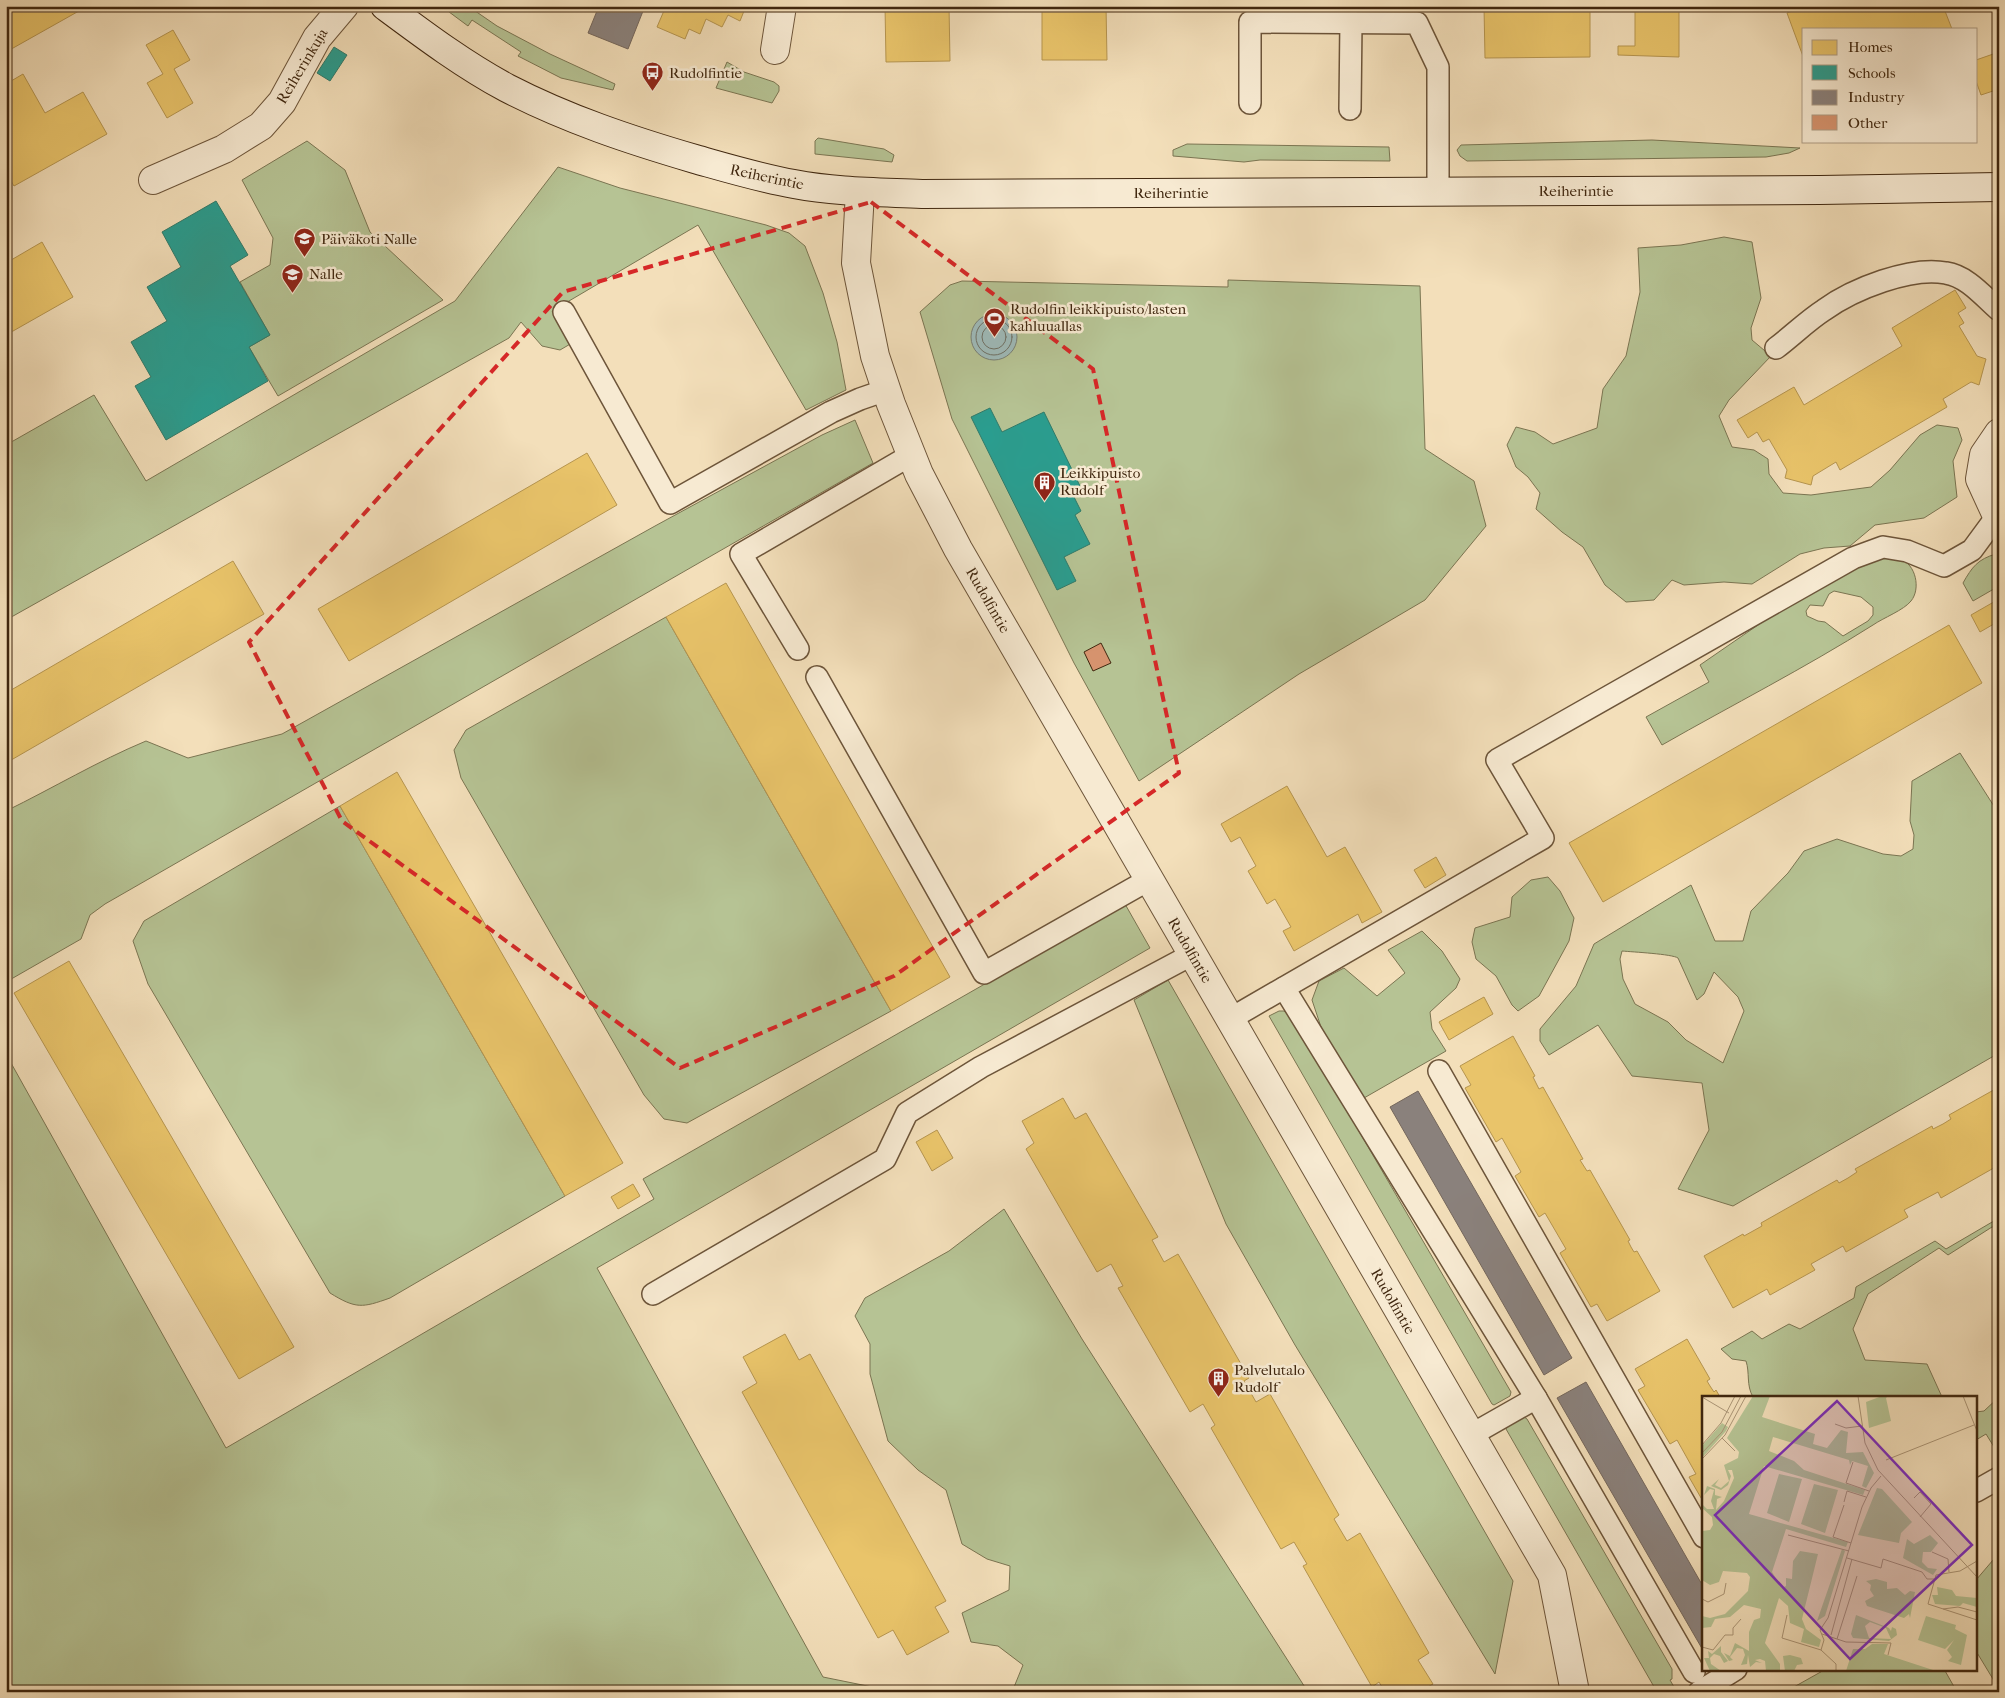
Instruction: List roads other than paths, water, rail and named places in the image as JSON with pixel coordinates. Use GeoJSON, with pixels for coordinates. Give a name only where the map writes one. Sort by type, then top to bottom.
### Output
{"type":"FeatureCollection","features":[{"type":"Feature","properties":{"kind":"street","name":"Reiherinkuja"},"geometry":{"type":"LineString","coordinates":[[153,180],[224,149],[261,126],[282,102],[317,38],[344,6]]}},
{"type":"Feature","properties":{"kind":"street","name":"Reiherintie"},"geometry":{"type":"LineString","coordinates":[[385,6],[432,42],[506,87],[579,122],[733,170],[795,184],[860,192],[922,194],[1438,192],[1999,187]]}},
{"type":"Feature","properties":{"kind":"street"},"geometry":{"type":"LineString","coordinates":[[774,50],[782,6]]}},
{"type":"Feature","properties":{"kind":"street","name":"Rudolfintie"},"geometry":{"type":"LineString","coordinates":[[860,192],[856,263],[875,356],[886,390],[919,474],[958,549],[1552,1575],[1575,1692]]}},
{"type":"Feature","properties":{"kind":"street"},"geometry":{"type":"LineString","coordinates":[[1998,517],[1980,480],[1984,455],[1999,433]]}},
{"type":"Feature","properties":{"kind":"lane"},"geometry":{"type":"LineString","coordinates":[[1350,109],[1352,21]]}},
{"type":"Feature","properties":{"kind":"lane"},"geometry":{"type":"LineString","coordinates":[[1250,103],[1250,22],[1352,21],[1417,23],[1438,67],[1438,192]]}},
{"type":"Feature","properties":{"kind":"lane"},"geometry":{"type":"LineString","coordinates":[[1776,348],[1825,309],[1874,283],[1915,273],[1946,272],[1960,278],[1999,310]]}},
{"type":"Feature","properties":{"kind":"lane"},"geometry":{"type":"LineString","coordinates":[[564,312],[670,503],[831,412],[886,390]]}},
{"type":"Feature","properties":{"kind":"lane"},"geometry":{"type":"LineString","coordinates":[[798,650],[741,554],[912,455]]}},
{"type":"Feature","properties":{"kind":"lane"},"geometry":{"type":"LineString","coordinates":[[1230,1019],[1543,838],[1497,760],[1852,558],[1883,547],[1908,551],[1944,566],[1972,550],[1998,517]]}},
{"type":"Feature","properties":{"kind":"lane"},"geometry":{"type":"LineString","coordinates":[[817,676],[984,973],[1150,880]]}},
{"type":"Feature","properties":{"kind":"lane"},"geometry":{"type":"LineString","coordinates":[[653,1294],[885,1159],[907,1113],[953,1084],[981,1067],[1193,954]]}},
{"type":"Feature","properties":{"kind":"lane"},"geometry":{"type":"LineString","coordinates":[[1284,988],[1536,1398],[1696,1682],[1733,1670]]}},
{"type":"Feature","properties":{"kind":"lane"},"geometry":{"type":"LineString","coordinates":[[1439,1071],[1702,1534]]}},
{"type":"Feature","properties":{"kind":"lane"},"geometry":{"type":"LineString","coordinates":[[1471,1435],[1536,1398]]}},
{"type":"Feature","properties":{"kind":"lane"},"geometry":{"type":"LineString","coordinates":[[1978,1490],[1999,1478]]}},
{"type":"Feature","properties":{"kind":"water","name":"Rudolfin leikkipuisto/lasten kahluuallas"},"geometry":{"type":"Polygon","coordinates":[[[989,314],[999,314],[1011,320],[1016,328],[1016,346],[1011,354],[1003,359],[989,360],[981,357],[974,350],[971,342],[971,332],[974,324],[981,317],[989,314]]]}},
{"type":"Feature","properties":{"kind":"place","name":"Rudolfintie"},"geometry":{"type":"Point","coordinates":[653,92]}},
{"type":"Feature","properties":{"kind":"place","name":"Päiväkoti Nalle"},"geometry":{"type":"Point","coordinates":[305,258]}},
{"type":"Feature","properties":{"kind":"place","name":"Nalle"},"geometry":{"type":"Point","coordinates":[293,293]}},
{"type":"Feature","properties":{"kind":"place","name":"Rudolfin leikkipuisto/lasten kahluuallas"},"geometry":{"type":"Point","coordinates":[994,337]}},
{"type":"Feature","properties":{"kind":"place","name":"Leikkipuisto Rudolf"},"geometry":{"type":"Point","coordinates":[1044,501]}},
{"type":"Feature","properties":{"kind":"place","name":"Palvelutalo Rudolf"},"geometry":{"type":"Point","coordinates":[1218,1398]}}]}
